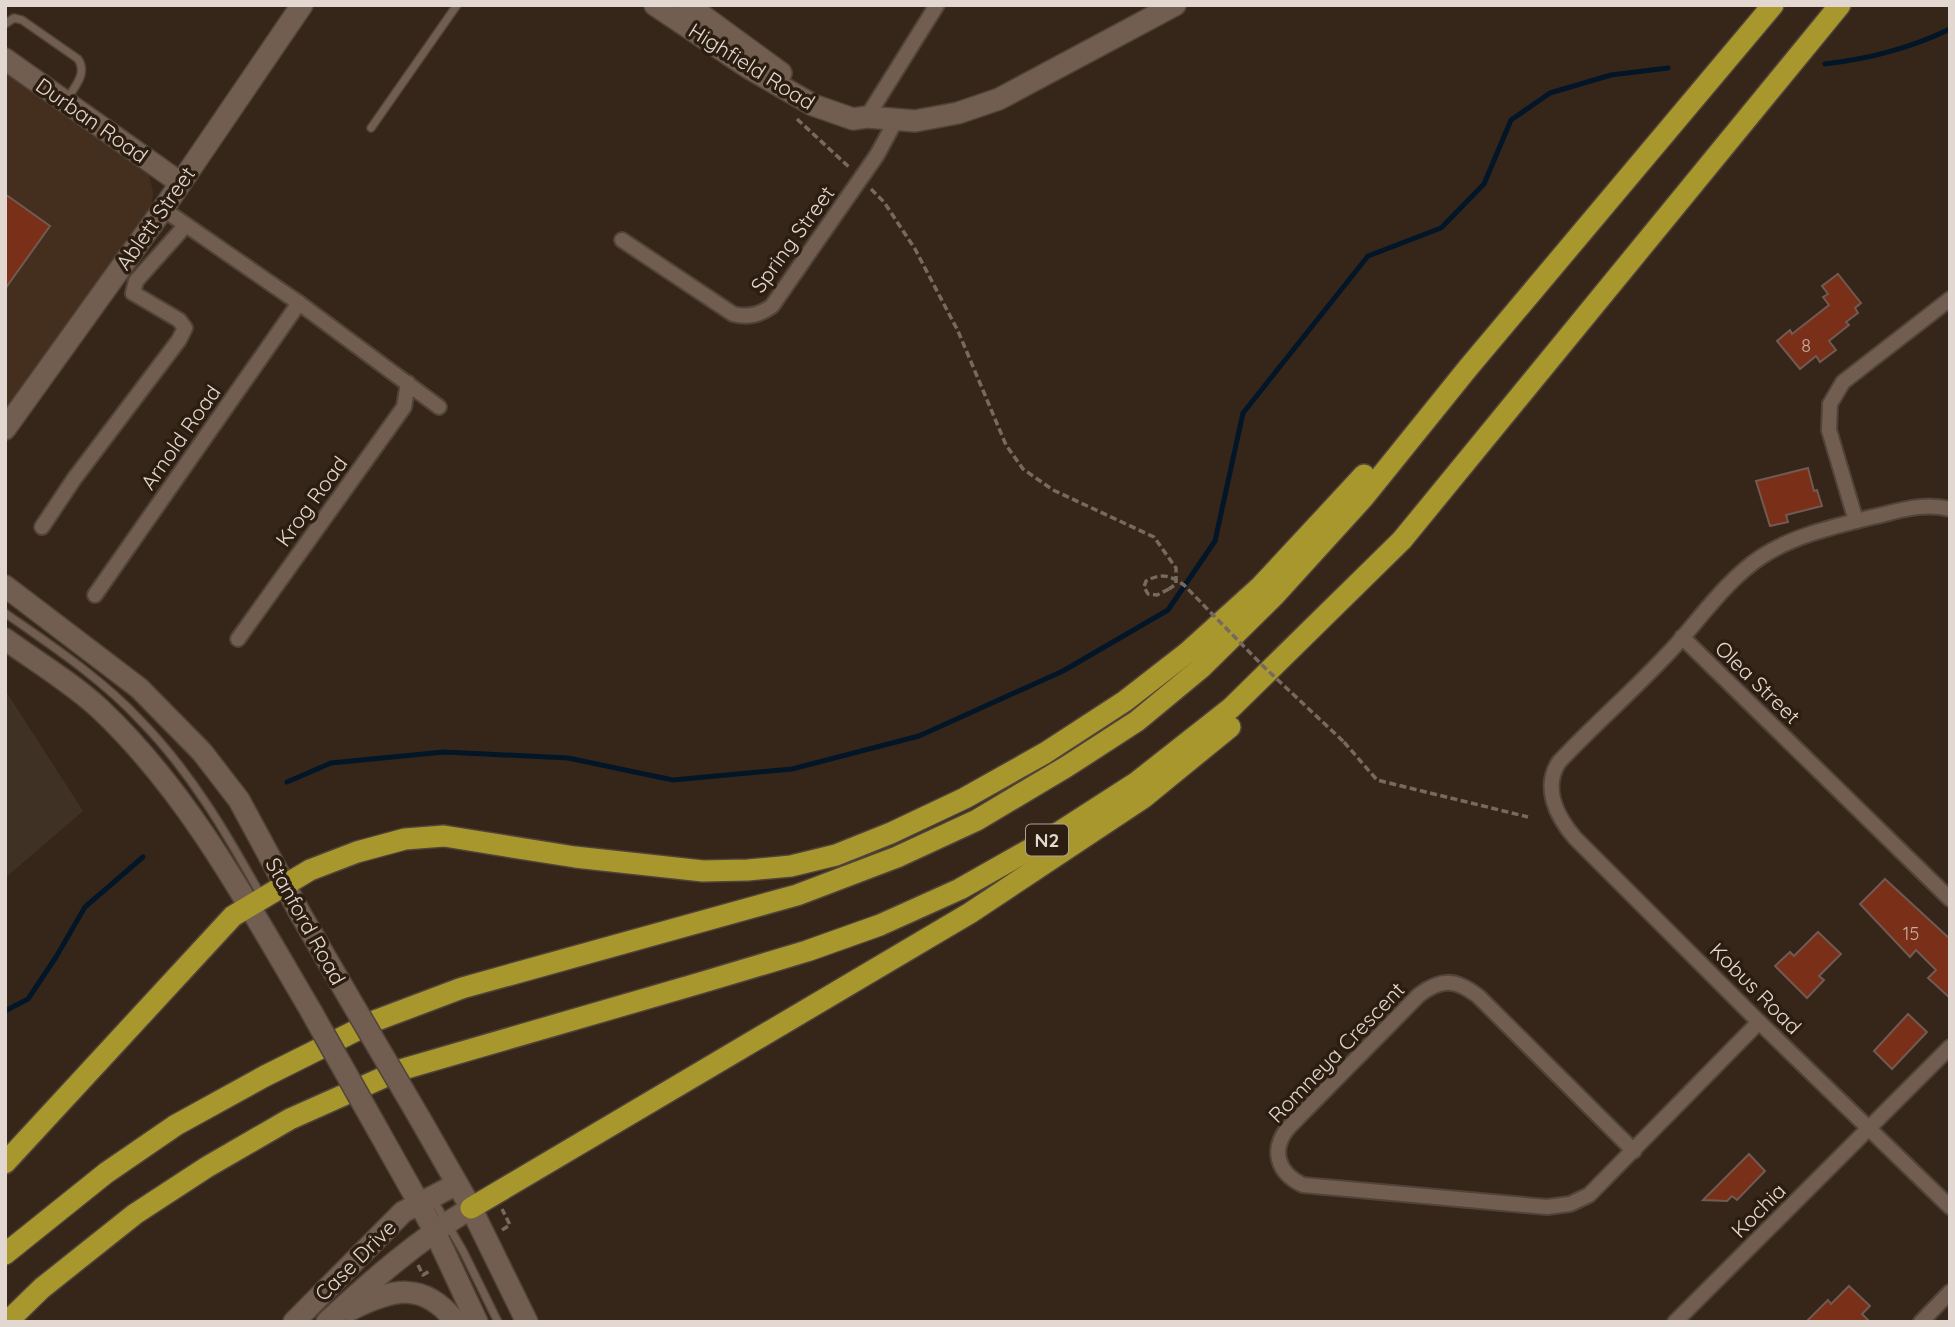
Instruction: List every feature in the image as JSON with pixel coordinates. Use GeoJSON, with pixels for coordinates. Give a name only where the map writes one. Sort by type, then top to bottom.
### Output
{"type":"FeatureCollection","features":[{"type":"Feature","properties":{"kind":"highway","name":"N2"},"geometry":{"type":"LineString","coordinates":[[5,1254],[106,1173],[176,1125],[265,1076],[377,1020],[462,988],[797,895],[897,856],[977,820],[1066,767],[1147,712],[1200,668],[1275,595],[1364,497],[1468,368],[1773,5]]}},
{"type":"Feature","properties":{"kind":"highway","name":"N2"},"geometry":{"type":"LineString","coordinates":[[7,1322],[42,1288],[135,1214],[207,1167],[290,1119],[400,1070],[807,951],[880,925],[960,889],[1050,838],[1137,782],[1231,708],[1402,540],[1840,5]]}},
{"type":"Feature","properties":{"kind":"highway"},"geometry":{"type":"LineString","coordinates":[[5,1163],[233,916],[310,870],[356,852],[405,839],[444,836],[575,858],[703,871],[791,866],[836,855],[891,833],[965,798],[1045,753],[1125,701],[1188,652],[1261,586],[1468,368]]}},
{"type":"Feature","properties":{"kind":"highway"},"geometry":{"type":"LineString","coordinates":[[471,1208],[970,913],[1143,798],[1235,723],[1307,649],[1402,540]]}},
{"type":"Feature","properties":{"kind":"main road","name":"Highfield Road"},"geometry":{"type":"LineString","coordinates":[[655,5],[788,93],[813,105],[859,116]]}},
{"type":"Feature","properties":{"kind":"main road","name":"Highfield Road"},"geometry":{"type":"LineString","coordinates":[[688,5],[794,81],[859,116]]}},
{"type":"Feature","properties":{"kind":"main road"},"geometry":{"type":"LineString","coordinates":[[859,116],[915,121],[958,113],[999,99],[1175,5]]}},
{"type":"Feature","properties":{"kind":"main road","name":"Ablett Street"},"geometry":{"type":"LineString","coordinates":[[5,429],[163,209],[299,6]]}},
{"type":"Feature","properties":{"kind":"main road","name":"Durban Road"},"geometry":{"type":"LineString","coordinates":[[5,59],[179,182]]}},
{"type":"Feature","properties":{"kind":"main road","name":"Stanford Road"},"geometry":{"type":"LineString","coordinates":[[5,586],[139,688],[179,725],[239,800],[348,996],[471,1208],[527,1322]]}},
{"type":"Feature","properties":{"kind":"main road","name":"Stanford Road"},"geometry":{"type":"LineString","coordinates":[[5,639],[99,708],[146,758],[255,901],[311,1011],[379,1132],[440,1227],[477,1322]]}},
{"type":"Feature","properties":{"kind":"main road","name":"Case Drive"},"geometry":{"type":"LineString","coordinates":[[294,1322],[403,1212],[457,1184]]}},
{"type":"Feature","properties":{"kind":"main road","name":"Case Drive"},"geometry":{"type":"LineString","coordinates":[[327,1322],[381,1272],[440,1227],[471,1208]]}},
{"type":"Feature","properties":{"kind":"main road"},"geometry":{"type":"LineString","coordinates":[[327,1322],[376,1296],[402,1292],[431,1299],[444,1307],[456,1322]]}},
{"type":"Feature","properties":{"kind":"street"},"geometry":{"type":"LineString","coordinates":[[859,116],[937,5]]}},
{"type":"Feature","properties":{"kind":"street","name":"Spring Street"},"geometry":{"type":"LineString","coordinates":[[622,240],[733,314],[752,316],[763,313],[772,306],[861,179],[896,120]]}},
{"type":"Feature","properties":{"kind":"street"},"geometry":{"type":"LineString","coordinates":[[163,209],[299,303],[439,407]]}},
{"type":"Feature","properties":{"kind":"street"},"geometry":{"type":"LineString","coordinates":[[42,527],[74,479],[180,340],[185,328],[179,320],[133,293],[136,281],[186,225]]}},
{"type":"Feature","properties":{"kind":"street"},"geometry":{"type":"LineString","coordinates":[[1856,521],[1829,430],[1830,404],[1843,382],[1950,299]]}},
{"type":"Feature","properties":{"kind":"street","name":"Arnold Road"},"geometry":{"type":"LineString","coordinates":[[95,595],[299,303]]}},
{"type":"Feature","properties":{"kind":"street","name":"Krog Road"},"geometry":{"type":"LineString","coordinates":[[238,639],[404,407],[408,383]]}},
{"type":"Feature","properties":{"kind":"street"},"geometry":{"type":"LineString","coordinates":[[1682,637],[1735,579],[1759,558],[1785,544],[1856,521],[1918,506],[1950,509]]}},
{"type":"Feature","properties":{"kind":"street","name":"Kobus Road"},"geometry":{"type":"LineString","coordinates":[[1682,637],[1559,762],[1553,771],[1553,802],[1564,825],[1759,1022],[1950,1207]]}},
{"type":"Feature","properties":{"kind":"street","name":"Olea Street"},"geometry":{"type":"LineString","coordinates":[[1682,637],[1950,899]]}},
{"type":"Feature","properties":{"kind":"street","name":"Romneya Crescent"},"geometry":{"type":"LineString","coordinates":[[1634,1151],[1478,996],[1458,983],[1433,985],[1419,995],[1289,1127],[1278,1145],[1281,1167],[1286,1174],[1303,1185],[1558,1207],[1580,1200],[1634,1151],[1759,1022]]}},
{"type":"Feature","properties":{"kind":"street"},"geometry":{"type":"LineString","coordinates":[[1870,1128],[1950,1046]]}},
{"type":"Feature","properties":{"kind":"street","name":"Kochia"},"geometry":{"type":"LineString","coordinates":[[1675,1322],[1870,1128]]}},
{"type":"Feature","properties":{"kind":"street"},"geometry":{"type":"LineString","coordinates":[[1921,1322],[1950,1292]]}},
{"type":"Feature","properties":{"kind":"lane"},"geometry":{"type":"LineString","coordinates":[[371,128],[457,5]]}},
{"type":"Feature","properties":{"kind":"lane"},"geometry":{"type":"LineString","coordinates":[[5,24],[14,18],[22,20],[78,58],[83,66],[82,74],[66,102]]}},
{"type":"Feature","properties":{"kind":"lane"},"geometry":{"type":"LineString","coordinates":[[5,613],[92,676],[164,745],[189,777],[227,835],[255,901]]}},
{"type":"Feature","properties":{"kind":"lane"},"geometry":{"type":"LineString","coordinates":[[440,1227],[498,1322]]}},
{"type":"Feature","properties":{"kind":"path"},"geometry":{"type":"LineString","coordinates":[[795,118],[884,202],[915,248],[958,331],[1006,444],[1023,469],[1053,490],[1154,537],[1176,568],[1176,584],[1157,595],[1148,594],[1144,587],[1146,581],[1164,575],[1172,576],[1184,585],[1263,666],[1344,742],[1377,780],[1528,817]]}},
{"type":"Feature","properties":{"kind":"shaded area"},"geometry":{"type":"Polygon","coordinates":[[[5,73],[149,175],[153,192],[151,212],[5,412],[5,73]]]}},
{"type":"Feature","properties":{"kind":"shaded area"},"geometry":{"type":"Polygon","coordinates":[[[5,690],[83,811],[5,878],[5,690]]]}},
{"type":"Feature","properties":{"kind":"building"},"geometry":{"type":"Polygon","coordinates":[[[5,194],[50,226],[5,289],[5,194]]]}},
{"type":"Feature","properties":{"kind":"building"},"geometry":{"type":"Polygon","coordinates":[[[1838,274],[1861,303],[1855,308],[1858,313],[1846,322],[1849,325],[1829,341],[1836,350],[1820,362],[1816,356],[1800,369],[1777,341],[1790,330],[1792,334],[1829,305],[1823,297],[1828,294],[1822,286],[1838,274]]]}},
{"type":"Feature","properties":{"kind":"building"},"geometry":{"type":"Polygon","coordinates":[[[1808,468],[1814,491],[1817,490],[1822,506],[1786,515],[1788,522],[1770,526],[1756,481],[1808,468]]]}},
{"type":"Feature","properties":{"kind":"building"},"geometry":{"type":"Polygon","coordinates":[[[1885,879],[1950,939],[1950,998],[1928,978],[1936,970],[1916,950],[1910,957],[1860,904],[1885,879]]]}},
{"type":"Feature","properties":{"kind":"building"},"geometry":{"type":"Polygon","coordinates":[[[1818,932],[1841,954],[1819,976],[1824,980],[1807,998],[1775,966],[1790,952],[1794,956],[1818,932]]]}},
{"type":"Feature","properties":{"kind":"building"},"geometry":{"type":"Polygon","coordinates":[[[1908,1014],[1927,1032],[1892,1069],[1874,1051],[1908,1014]]]}},
{"type":"Feature","properties":{"kind":"building"},"geometry":{"type":"Polygon","coordinates":[[[1749,1154],[1765,1171],[1737,1200],[1732,1196],[1727,1201],[1703,1200],[1749,1154]]]}},
{"type":"Feature","properties":{"kind":"building"},"geometry":{"type":"Polygon","coordinates":[[[1849,1286],[1870,1306],[1862,1314],[1870,1322],[1806,1322],[1828,1300],[1831,1304],[1849,1286]]]}},
{"type":"Feature","properties":{"kind":"waterway"},"geometry":{"type":"LineString","coordinates":[[1825,64],[1889,52],[1950,29]]}},
{"type":"Feature","properties":{"kind":"waterway"},"geometry":{"type":"LineString","coordinates":[[287,782],[331,763],[444,752],[568,758],[673,780],[792,769],[919,736],[1063,671],[1168,610],[1215,541],[1243,413],[1368,256],[1441,228],[1484,184],[1511,120],[1550,93],[1611,75],[1668,68]]}},
{"type":"Feature","properties":{"kind":"waterway"},"geometry":{"type":"LineString","coordinates":[[5,1011],[28,999],[85,907],[143,857]]}}]}
